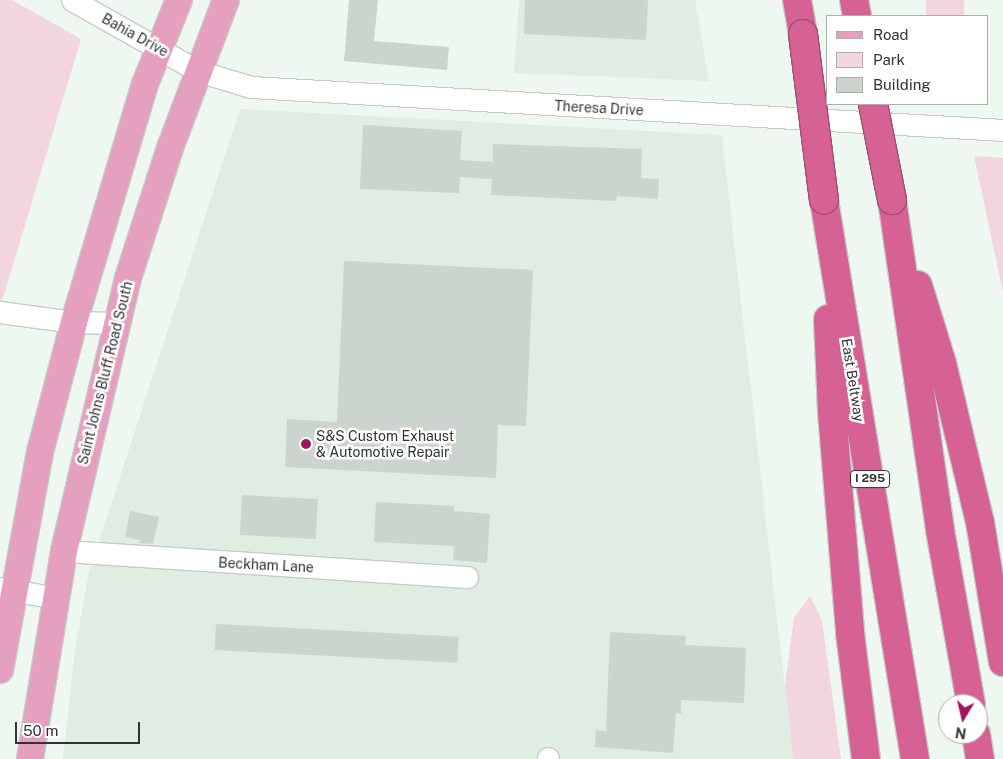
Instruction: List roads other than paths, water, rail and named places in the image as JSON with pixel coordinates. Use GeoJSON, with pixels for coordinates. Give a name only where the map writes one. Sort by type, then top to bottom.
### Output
{"type":"FeatureCollection","features":[{"type":"Feature","properties":{"kind":"highway","name":"East Beltway"},"geometry":{"type":"LineString","coordinates":[[797,0],[824,200],[915,759]]}},
{"type":"Feature","properties":{"kind":"highway"},"geometry":{"type":"LineString","coordinates":[[854,0],[857,15]]}},
{"type":"Feature","properties":{"kind":"highway"},"geometry":{"type":"LineString","coordinates":[[873,105],[892,200],[940,530],[969,694]]}},
{"type":"Feature","properties":{"kind":"highway"},"geometry":{"type":"LineString","coordinates":[[824,200],[832,412],[850,633],[866,759]]}},
{"type":"Feature","properties":{"kind":"highway"},"geometry":{"type":"LineString","coordinates":[[892,200],[942,363],[980,522],[1003,662]]}},
{"type":"Feature","properties":{"kind":"highway"},"geometry":{"type":"LineString","coordinates":[[978,744],[980,759]]}},
{"type":"Feature","properties":{"kind":"main road"},"geometry":{"type":"LineString","coordinates":[[0,670],[7,589],[74,322],[106,207],[158,49],[179,0]]}},
{"type":"Feature","properties":{"kind":"main road","name":"Saint Johns Bluff Road South"},"geometry":{"type":"LineString","coordinates":[[30,759],[64,551],[116,323],[143,231],[198,71],[226,0]]}},
{"type":"Feature","properties":{"kind":"street","name":"Bahia Drive"},"geometry":{"type":"LineString","coordinates":[[72,0],[198,71]]}},
{"type":"Feature","properties":{"kind":"street","name":"Theresa Drive"},"geometry":{"type":"LineString","coordinates":[[198,71],[224,81],[277,90],[1003,130]]}},
{"type":"Feature","properties":{"kind":"street"},"geometry":{"type":"LineString","coordinates":[[0,312],[74,322],[116,323]]}},
{"type":"Feature","properties":{"kind":"street","name":"Beckham Lane"},"geometry":{"type":"LineString","coordinates":[[64,551],[467,577]]}},
{"type":"Feature","properties":{"kind":"street"},"geometry":{"type":"LineString","coordinates":[[7,589],[57,598]]}},
{"type":"Feature","properties":{"kind":"place","name":"S&S Custom Exhaust & Automotive Repair"},"geometry":{"type":"Point","coordinates":[306,444]}}]}
